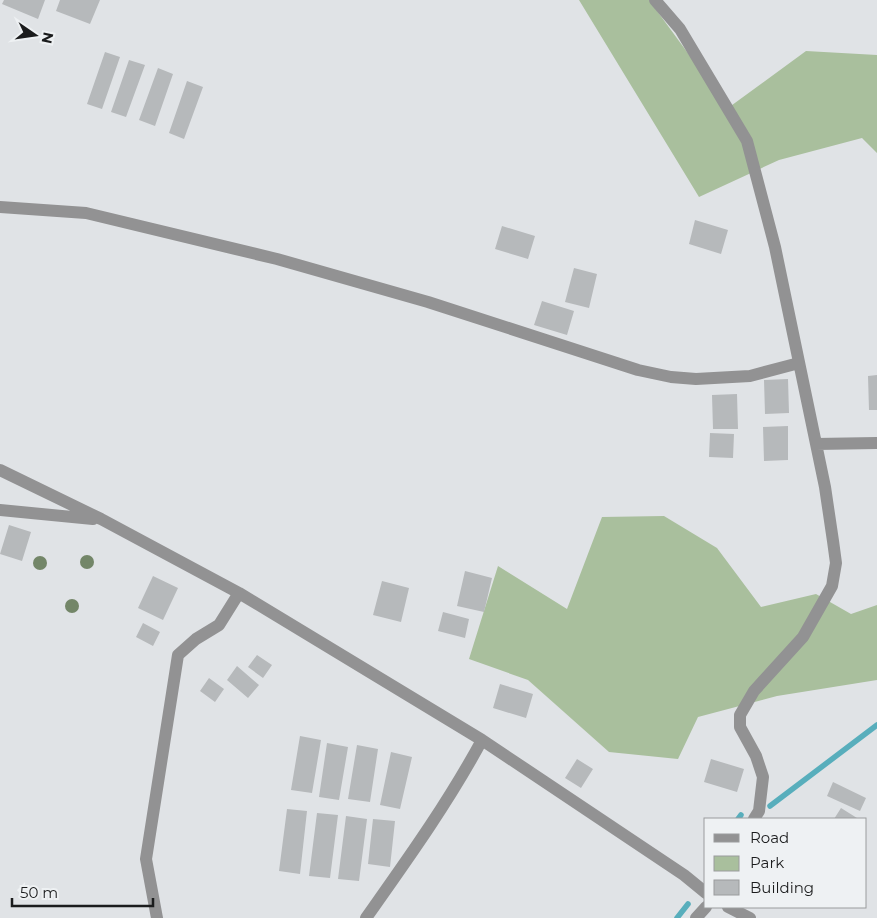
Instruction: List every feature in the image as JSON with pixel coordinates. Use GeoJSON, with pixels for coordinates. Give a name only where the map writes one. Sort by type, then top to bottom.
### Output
{"type":"FeatureCollection","features":[{"type":"Feature","properties":{"kind":"street"},"geometry":{"type":"LineString","coordinates":[[655,0],[680,29],[747,141],[776,247],[816,444],[836,563],[832,586],[803,637],[754,691],[740,715],[740,727],[756,756],[763,776],[758,811],[754,818]]}},
{"type":"Feature","properties":{"kind":"street"},"geometry":{"type":"LineString","coordinates":[[0,206],[86,213],[277,258],[428,302],[638,370],[671,378],[696,379],[750,376],[799,363]]}},
{"type":"Feature","properties":{"kind":"street"},"geometry":{"type":"LineString","coordinates":[[816,444],[877,443]]}},
{"type":"Feature","properties":{"kind":"street"},"geometry":{"type":"LineString","coordinates":[[0,470],[101,519],[239,593],[482,740],[684,875],[704,891]]}},
{"type":"Feature","properties":{"kind":"street"},"geometry":{"type":"LineString","coordinates":[[0,510],[101,519]]}},
{"type":"Feature","properties":{"kind":"street"},"geometry":{"type":"LineString","coordinates":[[157,918],[146,869],[146,859],[178,655],[196,639],[219,625],[239,593]]}},
{"type":"Feature","properties":{"kind":"street"},"geometry":{"type":"LineString","coordinates":[[366,918],[418,846],[466,770],[482,740]]}},
{"type":"Feature","properties":{"kind":"street"},"geometry":{"type":"LineString","coordinates":[[696,918],[705,908]]}},
{"type":"Feature","properties":{"kind":"street"},"geometry":{"type":"LineString","coordinates":[[730,908],[746,917]]}},
{"type":"Feature","properties":{"kind":"green space"},"geometry":{"type":"Polygon","coordinates":[[[579,0],[649,0],[728,108],[806,51],[877,55],[877,153],[862,138],[779,160],[699,197],[579,0]]]}},
{"type":"Feature","properties":{"kind":"green space"},"geometry":{"type":"Polygon","coordinates":[[[664,516],[717,548],[761,607],[816,594],[851,614],[877,605],[877,680],[777,696],[698,717],[678,759],[609,752],[528,680],[469,659],[498,566],[567,609],[602,517],[664,516]]]}},
{"type":"Feature","properties":{"kind":"building"},"geometry":{"type":"Polygon","coordinates":[[[4,0],[45,0],[38,19],[2,4],[4,0]]]}},
{"type":"Feature","properties":{"kind":"building"},"geometry":{"type":"Polygon","coordinates":[[[60,0],[100,0],[90,24],[56,11],[60,0]]]}},
{"type":"Feature","properties":{"kind":"building"},"geometry":{"type":"Polygon","coordinates":[[[105,52],[120,57],[102,109],[87,104],[105,52]]]}},
{"type":"Feature","properties":{"kind":"building"},"geometry":{"type":"Polygon","coordinates":[[[129,60],[145,65],[126,117],[111,112],[129,60]]]}},
{"type":"Feature","properties":{"kind":"building"},"geometry":{"type":"Polygon","coordinates":[[[158,68],[173,74],[155,126],[139,120],[158,68]]]}},
{"type":"Feature","properties":{"kind":"building"},"geometry":{"type":"Polygon","coordinates":[[[187,81],[203,87],[184,139],[169,133],[187,81]]]}},
{"type":"Feature","properties":{"kind":"building"},"geometry":{"type":"Polygon","coordinates":[[[695,220],[728,230],[721,254],[689,244],[695,220]]]}},
{"type":"Feature","properties":{"kind":"building"},"geometry":{"type":"Polygon","coordinates":[[[502,226],[535,236],[528,259],[495,249],[502,226]]]}},
{"type":"Feature","properties":{"kind":"building"},"geometry":{"type":"Polygon","coordinates":[[[574,268],[597,274],[589,308],[565,302],[574,268]]]}},
{"type":"Feature","properties":{"kind":"building"},"geometry":{"type":"Polygon","coordinates":[[[542,301],[574,311],[567,335],[534,325],[542,301]]]}},
{"type":"Feature","properties":{"kind":"building"},"geometry":{"type":"Polygon","coordinates":[[[877,375],[877,410],[869,410],[868,376],[877,375]]]}},
{"type":"Feature","properties":{"kind":"building"},"geometry":{"type":"Polygon","coordinates":[[[788,379],[789,413],[765,414],[764,380],[788,379]]]}},
{"type":"Feature","properties":{"kind":"building"},"geometry":{"type":"Polygon","coordinates":[[[737,394],[738,429],[713,429],[712,395],[737,394]]]}},
{"type":"Feature","properties":{"kind":"building"},"geometry":{"type":"Polygon","coordinates":[[[788,426],[788,460],[764,461],[763,427],[788,426]]]}},
{"type":"Feature","properties":{"kind":"building"},"geometry":{"type":"Polygon","coordinates":[[[710,433],[734,434],[733,458],[709,457],[710,433]]]}},
{"type":"Feature","properties":{"kind":"building"},"geometry":{"type":"Polygon","coordinates":[[[9,525],[31,532],[22,561],[0,554],[9,525]]]}},
{"type":"Feature","properties":{"kind":"building"},"geometry":{"type":"Polygon","coordinates":[[[465,571],[492,578],[484,612],[457,606],[465,571]]]}},
{"type":"Feature","properties":{"kind":"building"},"geometry":{"type":"Polygon","coordinates":[[[153,576],[178,588],[163,620],[138,608],[153,576]]]}},
{"type":"Feature","properties":{"kind":"building"},"geometry":{"type":"Polygon","coordinates":[[[382,581],[409,588],[401,622],[373,615],[382,581]]]}},
{"type":"Feature","properties":{"kind":"building"},"geometry":{"type":"Polygon","coordinates":[[[443,612],[469,619],[465,638],[438,631],[443,612]]]}},
{"type":"Feature","properties":{"kind":"building"},"geometry":{"type":"Polygon","coordinates":[[[143,623],[160,632],[153,646],[136,637],[143,623]]]}},
{"type":"Feature","properties":{"kind":"building"},"geometry":{"type":"Polygon","coordinates":[[[257,655],[272,665],[263,678],[248,667],[257,655]]]}},
{"type":"Feature","properties":{"kind":"building"},"geometry":{"type":"Polygon","coordinates":[[[237,666],[259,685],[248,698],[227,680],[237,666]]]}},
{"type":"Feature","properties":{"kind":"building"},"geometry":{"type":"Polygon","coordinates":[[[209,678],[224,689],[215,702],[200,691],[209,678]]]}},
{"type":"Feature","properties":{"kind":"building"},"geometry":{"type":"Polygon","coordinates":[[[500,684],[533,694],[526,718],[493,708],[500,684]]]}},
{"type":"Feature","properties":{"kind":"building"},"geometry":{"type":"Polygon","coordinates":[[[300,736],[321,740],[312,793],[291,790],[300,736]]]}},
{"type":"Feature","properties":{"kind":"building"},"geometry":{"type":"Polygon","coordinates":[[[327,743],[348,747],[339,800],[319,797],[327,743]]]}},
{"type":"Feature","properties":{"kind":"building"},"geometry":{"type":"Polygon","coordinates":[[[357,745],[378,749],[370,802],[348,799],[357,745]]]}},
{"type":"Feature","properties":{"kind":"building"},"geometry":{"type":"Polygon","coordinates":[[[391,752],[412,757],[400,809],[380,805],[391,752]]]}},
{"type":"Feature","properties":{"kind":"building"},"geometry":{"type":"Polygon","coordinates":[[[577,759],[593,769],[581,788],[565,778],[577,759]]]}},
{"type":"Feature","properties":{"kind":"building"},"geometry":{"type":"Polygon","coordinates":[[[711,759],[744,769],[737,792],[704,782],[711,759]]]}},
{"type":"Feature","properties":{"kind":"building"},"geometry":{"type":"Polygon","coordinates":[[[833,782],[866,798],[860,811],[827,796],[833,782]]]}},
{"type":"Feature","properties":{"kind":"building"},"geometry":{"type":"Polygon","coordinates":[[[841,808],[857,818],[835,818],[841,808]]]}},
{"type":"Feature","properties":{"kind":"building"},"geometry":{"type":"Polygon","coordinates":[[[287,809],[307,811],[300,874],[279,871],[287,809]]]}},
{"type":"Feature","properties":{"kind":"building"},"geometry":{"type":"Polygon","coordinates":[[[317,813],[338,815],[330,878],[309,876],[317,813]]]}},
{"type":"Feature","properties":{"kind":"building"},"geometry":{"type":"Polygon","coordinates":[[[346,816],[367,819],[359,881],[338,879],[346,816]]]}},
{"type":"Feature","properties":{"kind":"building"},"geometry":{"type":"Polygon","coordinates":[[[373,819],[395,821],[390,867],[368,864],[373,819]]]}},
{"type":"Feature","properties":{"kind":"waterway"},"geometry":{"type":"LineString","coordinates":[[770,806],[877,725]]}},
{"type":"Feature","properties":{"kind":"waterway"},"geometry":{"type":"LineString","coordinates":[[677,918],[688,904]]}}]}
